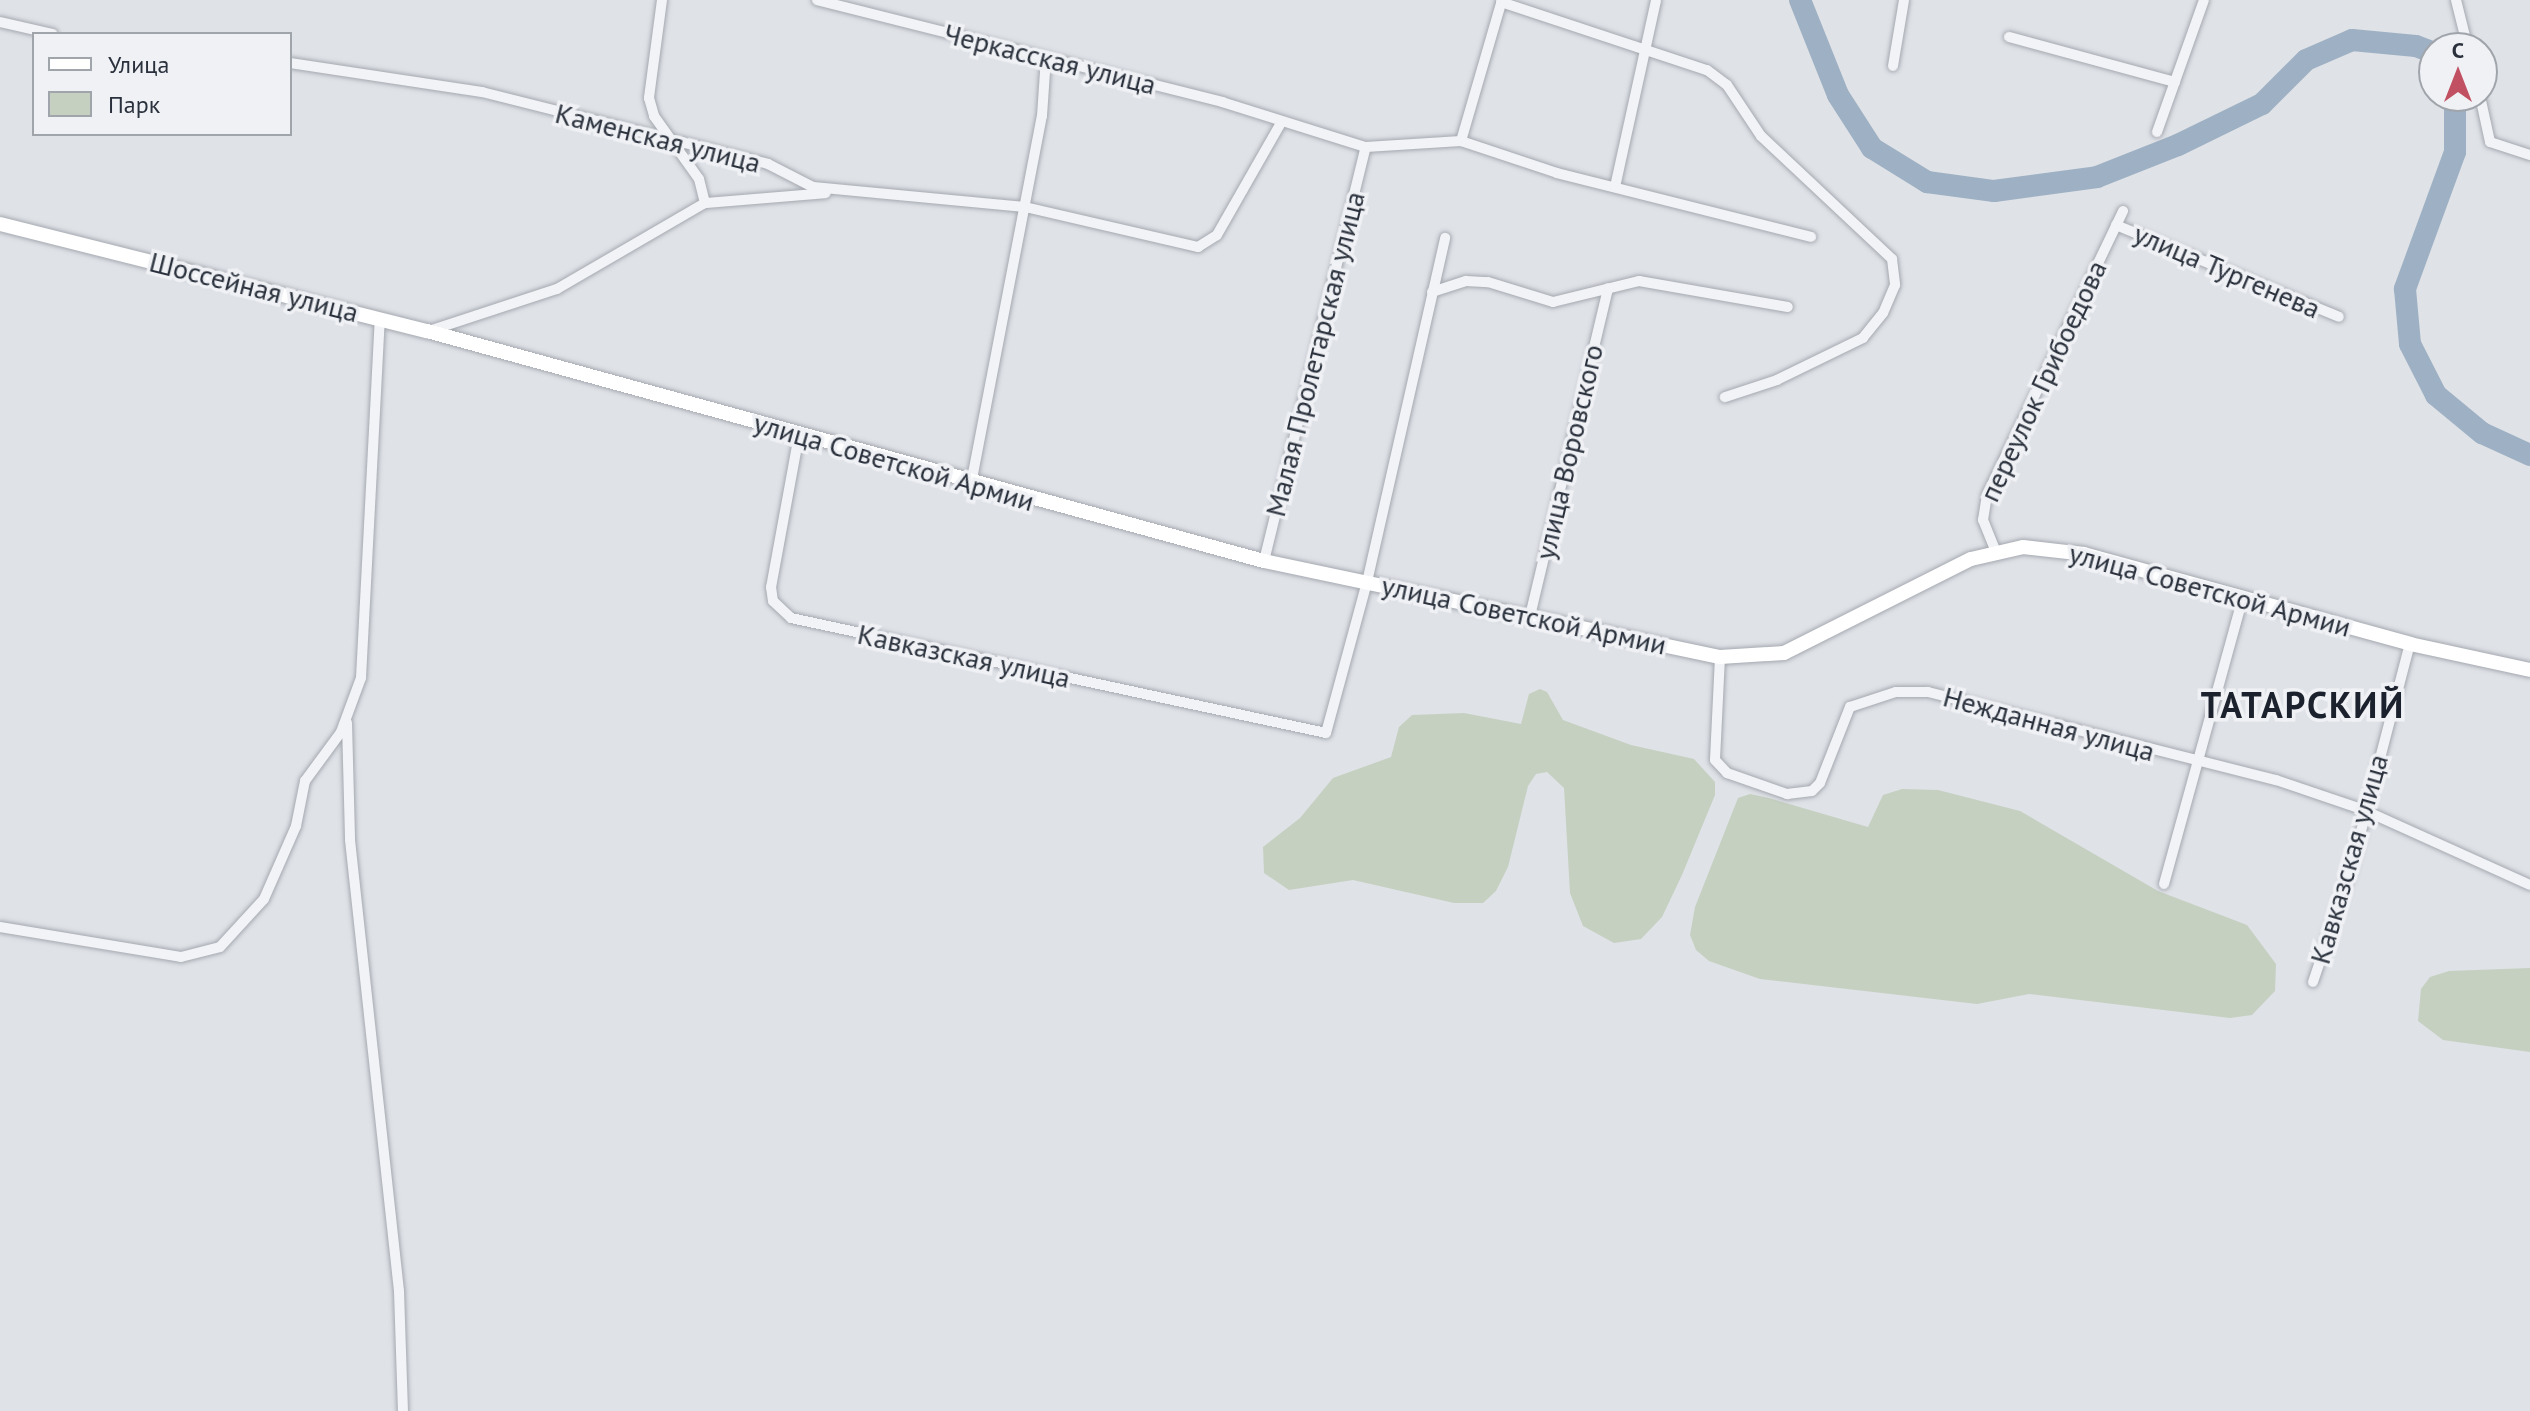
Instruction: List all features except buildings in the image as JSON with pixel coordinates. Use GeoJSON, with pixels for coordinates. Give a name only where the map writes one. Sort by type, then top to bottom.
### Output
{"type":"FeatureCollection","features":[{"type":"Feature","properties":{"kind":"main road","name":"Шоссейная улица"},"geometry":{"type":"LineString","coordinates":[[0,224],[507,353]]}},
{"type":"Feature","properties":{"kind":"main road","name":"улица Советской Армии"},"geometry":{"type":"LineString","coordinates":[[507,353],[971,484],[1264,561],[1720,657],[1784,653],[1937,576],[1996,552],[2023,547],[2084,554],[2410,644],[2530,670]]}},
{"type":"Feature","properties":{"kind":"street"},"geometry":{"type":"LineString","coordinates":[[662,0],[649,98],[671,143],[691,164],[705,203]]}},
{"type":"Feature","properties":{"kind":"street","name":"Черкасская улица"},"geometry":{"type":"LineString","coordinates":[[817,0],[1222,102],[1281,123],[1366,147],[1461,141]]}},
{"type":"Feature","properties":{"kind":"street"},"geometry":{"type":"LineString","coordinates":[[1615,187],[1656,0]]}},
{"type":"Feature","properties":{"kind":"street"},"geometry":{"type":"LineString","coordinates":[[1893,66],[1904,0]]}},
{"type":"Feature","properties":{"kind":"street"},"geometry":{"type":"LineString","coordinates":[[2157,132],[2204,0]]}},
{"type":"Feature","properties":{"kind":"street"},"geometry":{"type":"LineString","coordinates":[[2456,0],[2464,32]]}},
{"type":"Feature","properties":{"kind":"street"},"geometry":{"type":"LineString","coordinates":[[1725,397],[1777,380],[1863,338],[1883,313],[1895,285],[1892,259],[1761,136],[1727,85],[1707,70],[1501,1],[1461,141],[1615,187],[1811,237]]}},
{"type":"Feature","properties":{"kind":"street"},"geometry":{"type":"LineString","coordinates":[[0,22],[44,32]]}},
{"type":"Feature","properties":{"kind":"street"},"geometry":{"type":"LineString","coordinates":[[2009,37],[2175,82]]}},
{"type":"Feature","properties":{"kind":"street"},"geometry":{"type":"LineString","coordinates":[[971,484],[1047,83],[1046,58]]}},
{"type":"Feature","properties":{"kind":"street","name":"Каменская улица"},"geometry":{"type":"LineString","coordinates":[[292,63],[482,92],[671,143],[768,164],[795,181],[836,191],[1025,207],[1182,246],[1210,244],[1281,123]]}},
{"type":"Feature","properties":{"kind":"street"},"geometry":{"type":"LineString","coordinates":[[2483,112],[2490,142],[2530,155]]}},
{"type":"Feature","properties":{"kind":"street","name":"Малая Пролетарская улица"},"geometry":{"type":"LineString","coordinates":[[1264,561],[1366,147]]}},
{"type":"Feature","properties":{"kind":"street"},"geometry":{"type":"LineString","coordinates":[[427,331],[557,289],[705,203],[836,191]]}},
{"type":"Feature","properties":{"kind":"street","name":"переулок Грибоедова"},"geometry":{"type":"LineString","coordinates":[[1996,552],[1983,520],[1987,495],[2123,211]]}},
{"type":"Feature","properties":{"kind":"street","name":"улица Тургенева"},"geometry":{"type":"LineString","coordinates":[[2116,225],[2339,317]]}},
{"type":"Feature","properties":{"kind":"street"},"geometry":{"type":"LineString","coordinates":[[1367,582],[1445,238]]}},
{"type":"Feature","properties":{"kind":"street"},"geometry":{"type":"LineString","coordinates":[[1432,292],[1466,281],[1488,282],[1553,302],[1639,281],[1788,307]]}},
{"type":"Feature","properties":{"kind":"street","name":"улица Воровского"},"geometry":{"type":"LineString","coordinates":[[1530,616],[1608,288]]}},
{"type":"Feature","properties":{"kind":"street"},"geometry":{"type":"LineString","coordinates":[[0,927],[140,954],[204,955],[244,925],[272,884],[296,826],[305,781],[347,721],[361,678],[380,319]]}},
{"type":"Feature","properties":{"kind":"street","name":"Кавказская улица"},"geometry":{"type":"LineString","coordinates":[[799,435],[771,587],[773,601],[791,618],[1326,733],[1367,582]]}},
{"type":"Feature","properties":{"kind":"street"},"geometry":{"type":"LineString","coordinates":[[2164,884],[2243,597]]}},
{"type":"Feature","properties":{"kind":"street","name":"Кавказская улица"},"geometry":{"type":"LineString","coordinates":[[2313,982],[2352,866],[2364,810],[2410,644]]}},
{"type":"Feature","properties":{"kind":"street","name":"Нежданная улица"},"geometry":{"type":"LineString","coordinates":[[1720,657],[1715,760],[1727,773],[1787,794],[1812,791],[1820,783],[1850,707],[1896,692],[1961,699],[2197,764],[2276,780],[2364,810],[2530,885]]}},
{"type":"Feature","properties":{"kind":"street"},"geometry":{"type":"LineString","coordinates":[[347,721],[350,840],[399,1291],[403,1411]]}},
{"type":"Feature","properties":{"kind":"green space"},"geometry":{"type":"Polygon","coordinates":[[[1540,689],[1547,692],[1563,720],[1631,745],[1694,759],[1715,782],[1715,795],[1682,875],[1662,917],[1641,939],[1614,943],[1583,926],[1570,893],[1564,788],[1547,772],[1536,774],[1528,786],[1508,867],[1496,891],[1483,903],[1454,903],[1353,880],[1289,890],[1264,873],[1263,847],[1300,818],[1333,778],[1391,757],[1399,727],[1412,715],[1464,713],[1521,724],[1529,694],[1540,689]]]}},
{"type":"Feature","properties":{"kind":"green space"},"geometry":{"type":"Polygon","coordinates":[[[1902,789],[1938,790],[2020,811],[2158,891],[2247,925],[2276,964],[2275,991],[2252,1015],[2230,1018],[2029,994],[1977,1004],[1760,979],[1709,961],[1696,950],[1690,935],[1695,907],[1738,798],[1750,794],[1769,798],[1868,827],[1883,795],[1902,789]]]}},
{"type":"Feature","properties":{"kind":"green space"},"geometry":{"type":"Polygon","coordinates":[[[2530,968],[2530,1052],[2443,1040],[2418,1021],[2421,989],[2430,977],[2449,971],[2530,968]]]}},
{"type":"Feature","properties":{"kind":"waterway"},"geometry":{"type":"LineString","coordinates":[[1800,0],[1838,95],[1872,148],[1927,182],[1994,191],[2097,177],[2178,145],[2262,104],[2306,60],[2352,40],[2418,47]]}},
{"type":"Feature","properties":{"kind":"waterway"},"geometry":{"type":"LineString","coordinates":[[2455,112],[2455,152],[2405,289],[2410,344],[2436,395],[2482,433],[2530,455]]}},
{"type":"Feature","properties":{"kind":"district","name":"ТАТАРСКИЙ"},"geometry":{"type":"Point","coordinates":[2303,705]}}]}
